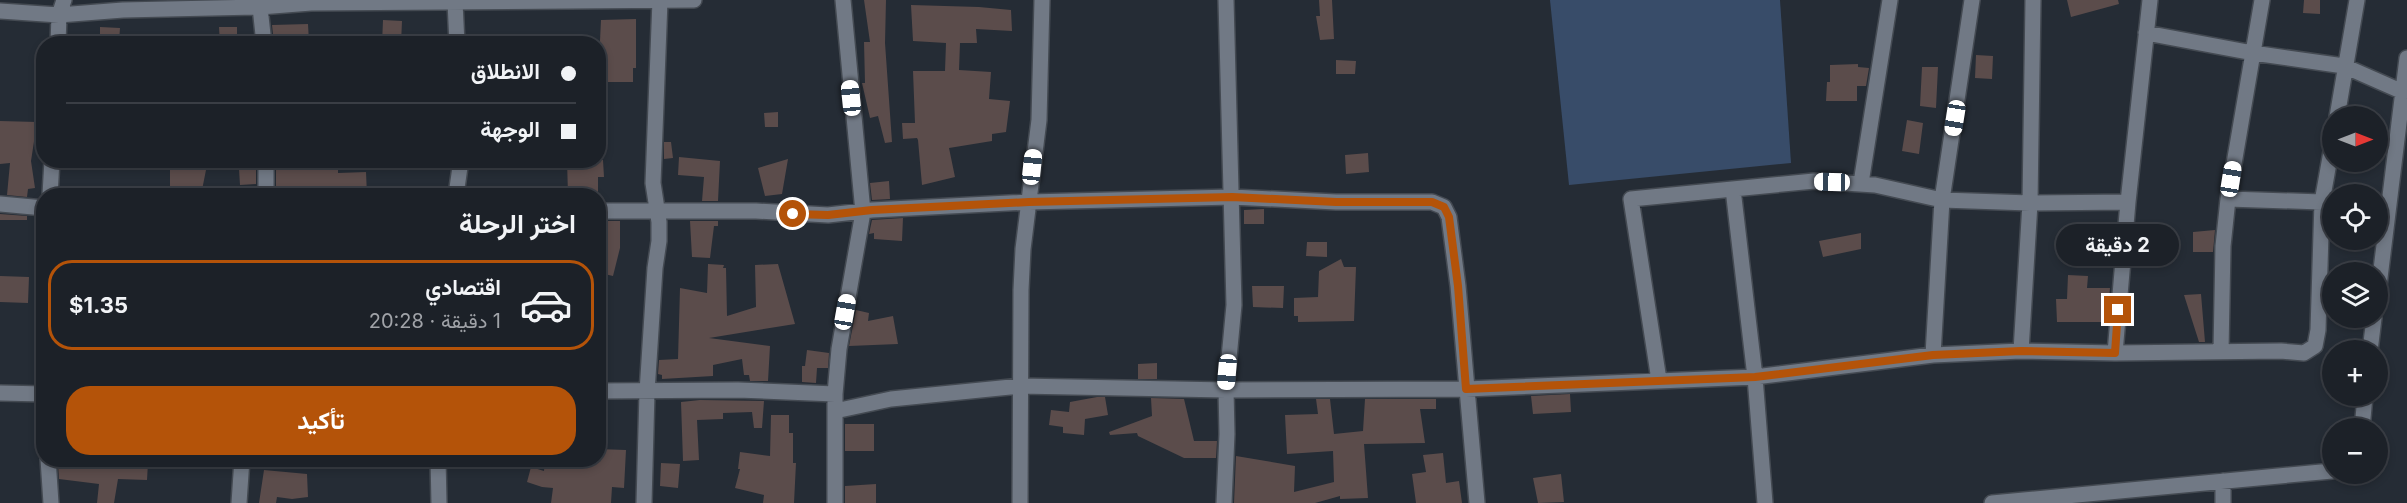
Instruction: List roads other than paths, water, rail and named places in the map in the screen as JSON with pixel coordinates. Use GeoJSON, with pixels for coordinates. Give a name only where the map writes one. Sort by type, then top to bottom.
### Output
{"type":"FeatureCollection","features":[{"type":"Feature","properties":{"kind":"street"},"geometry":{"type":"LineString","coordinates":[[644,503],[647,392],[655,268],[659,242],[653,183],[660,0]]}},
{"type":"Feature","properties":{"kind":"street"},"geometry":{"type":"LineString","coordinates":[[0,11],[62,7],[123,10],[260,8],[276,2],[694,0]]}},
{"type":"Feature","properties":{"kind":"street"},"geometry":{"type":"LineString","coordinates":[[835,503],[835,394],[838,349],[863,212],[843,0]]}},
{"type":"Feature","properties":{"kind":"street"},"geometry":{"type":"LineString","coordinates":[[1020,503],[1021,290],[1039,120],[1042,0]]}},
{"type":"Feature","properties":{"kind":"street"},"geometry":{"type":"LineString","coordinates":[[1224,503],[1226,390],[1234,305],[1226,0]]}},
{"type":"Feature","properties":{"kind":"street"},"geometry":{"type":"LineString","coordinates":[[1861,183],[1890,0]]}},
{"type":"Feature","properties":{"kind":"street"},"geometry":{"type":"LineString","coordinates":[[1933,355],[1942,200],[1972,0]]}},
{"type":"Feature","properties":{"kind":"street"},"geometry":{"type":"LineString","coordinates":[[2021,351],[2030,203],[2033,0]]}},
{"type":"Feature","properties":{"kind":"street"},"geometry":{"type":"LineString","coordinates":[[2115,353],[2128,202],[2150,0]]}},
{"type":"Feature","properties":{"kind":"street"},"geometry":{"type":"LineString","coordinates":[[2221,351],[2223,246],[2228,199],[2262,0]]}},
{"type":"Feature","properties":{"kind":"street"},"geometry":{"type":"LineString","coordinates":[[2339,106],[2357,0]]}},
{"type":"Feature","properties":{"kind":"street"},"geometry":{"type":"LineString","coordinates":[[458,36],[461,1]]}},
{"type":"Feature","properties":{"kind":"street"},"geometry":{"type":"LineString","coordinates":[[59,36],[62,7]]}},
{"type":"Feature","properties":{"kind":"street"},"geometry":{"type":"LineString","coordinates":[[260,8],[263,36]]}},
{"type":"Feature","properties":{"kind":"street"},"geometry":{"type":"LineString","coordinates":[[2146,33],[2253,53],[2344,66],[2403,92]]}},
{"type":"Feature","properties":{"kind":"street"},"geometry":{"type":"LineString","coordinates":[[2382,262],[2407,58]]}},
{"type":"Feature","properties":{"kind":"street"},"geometry":{"type":"LineString","coordinates":[[50,188],[52,168]]}},
{"type":"Feature","properties":{"kind":"street"},"geometry":{"type":"LineString","coordinates":[[266,168],[266,188]]}},
{"type":"Feature","properties":{"kind":"street"},"geometry":{"type":"LineString","coordinates":[[457,188],[460,168]]}},
{"type":"Feature","properties":{"kind":"street"},"geometry":{"type":"LineString","coordinates":[[1659,380],[1631,199],[1814,181],[1861,183],[1942,200],[2030,203],[2128,202]]}},
{"type":"Feature","properties":{"kind":"street"},"geometry":{"type":"LineString","coordinates":[[1733,189],[1755,377],[1765,503]]}},
{"type":"Feature","properties":{"kind":"street"},"geometry":{"type":"LineString","coordinates":[[606,211],[756,211],[828,215],[1029,202],[1232,197],[1336,202],[1432,202],[1444,207],[1449,217],[1458,286],[1477,503]]}},
{"type":"Feature","properties":{"kind":"street"},"geometry":{"type":"LineString","coordinates":[[835,411],[891,399],[1020,386],[1226,390],[1466,389],[1755,377],[1933,355],[2021,351],[2304,353],[2315,346],[2318,330],[2322,202],[2228,199]]}},
{"type":"Feature","properties":{"kind":"street"},"geometry":{"type":"LineString","coordinates":[[0,204],[36,207]]}},
{"type":"Feature","properties":{"kind":"street"},"geometry":{"type":"LineString","coordinates":[[606,391],[738,390],[835,394]]}},
{"type":"Feature","properties":{"kind":"street"},"geometry":{"type":"LineString","coordinates":[[0,393],[36,393]]}},
{"type":"Feature","properties":{"kind":"street"},"geometry":{"type":"LineString","coordinates":[[49,467],[51,503]]}},
{"type":"Feature","properties":{"kind":"street"},"geometry":{"type":"LineString","coordinates":[[239,503],[241,467]]}},
{"type":"Feature","properties":{"kind":"street"},"geometry":{"type":"LineString","coordinates":[[438,467],[439,503]]}},
{"type":"Feature","properties":{"kind":"street"},"geometry":{"type":"LineString","coordinates":[[1992,503],[2322,472]]}},
{"type":"Feature","properties":{"kind":"street"},"geometry":{"type":"LineString","coordinates":[[2223,481],[2223,503]]}}]}
